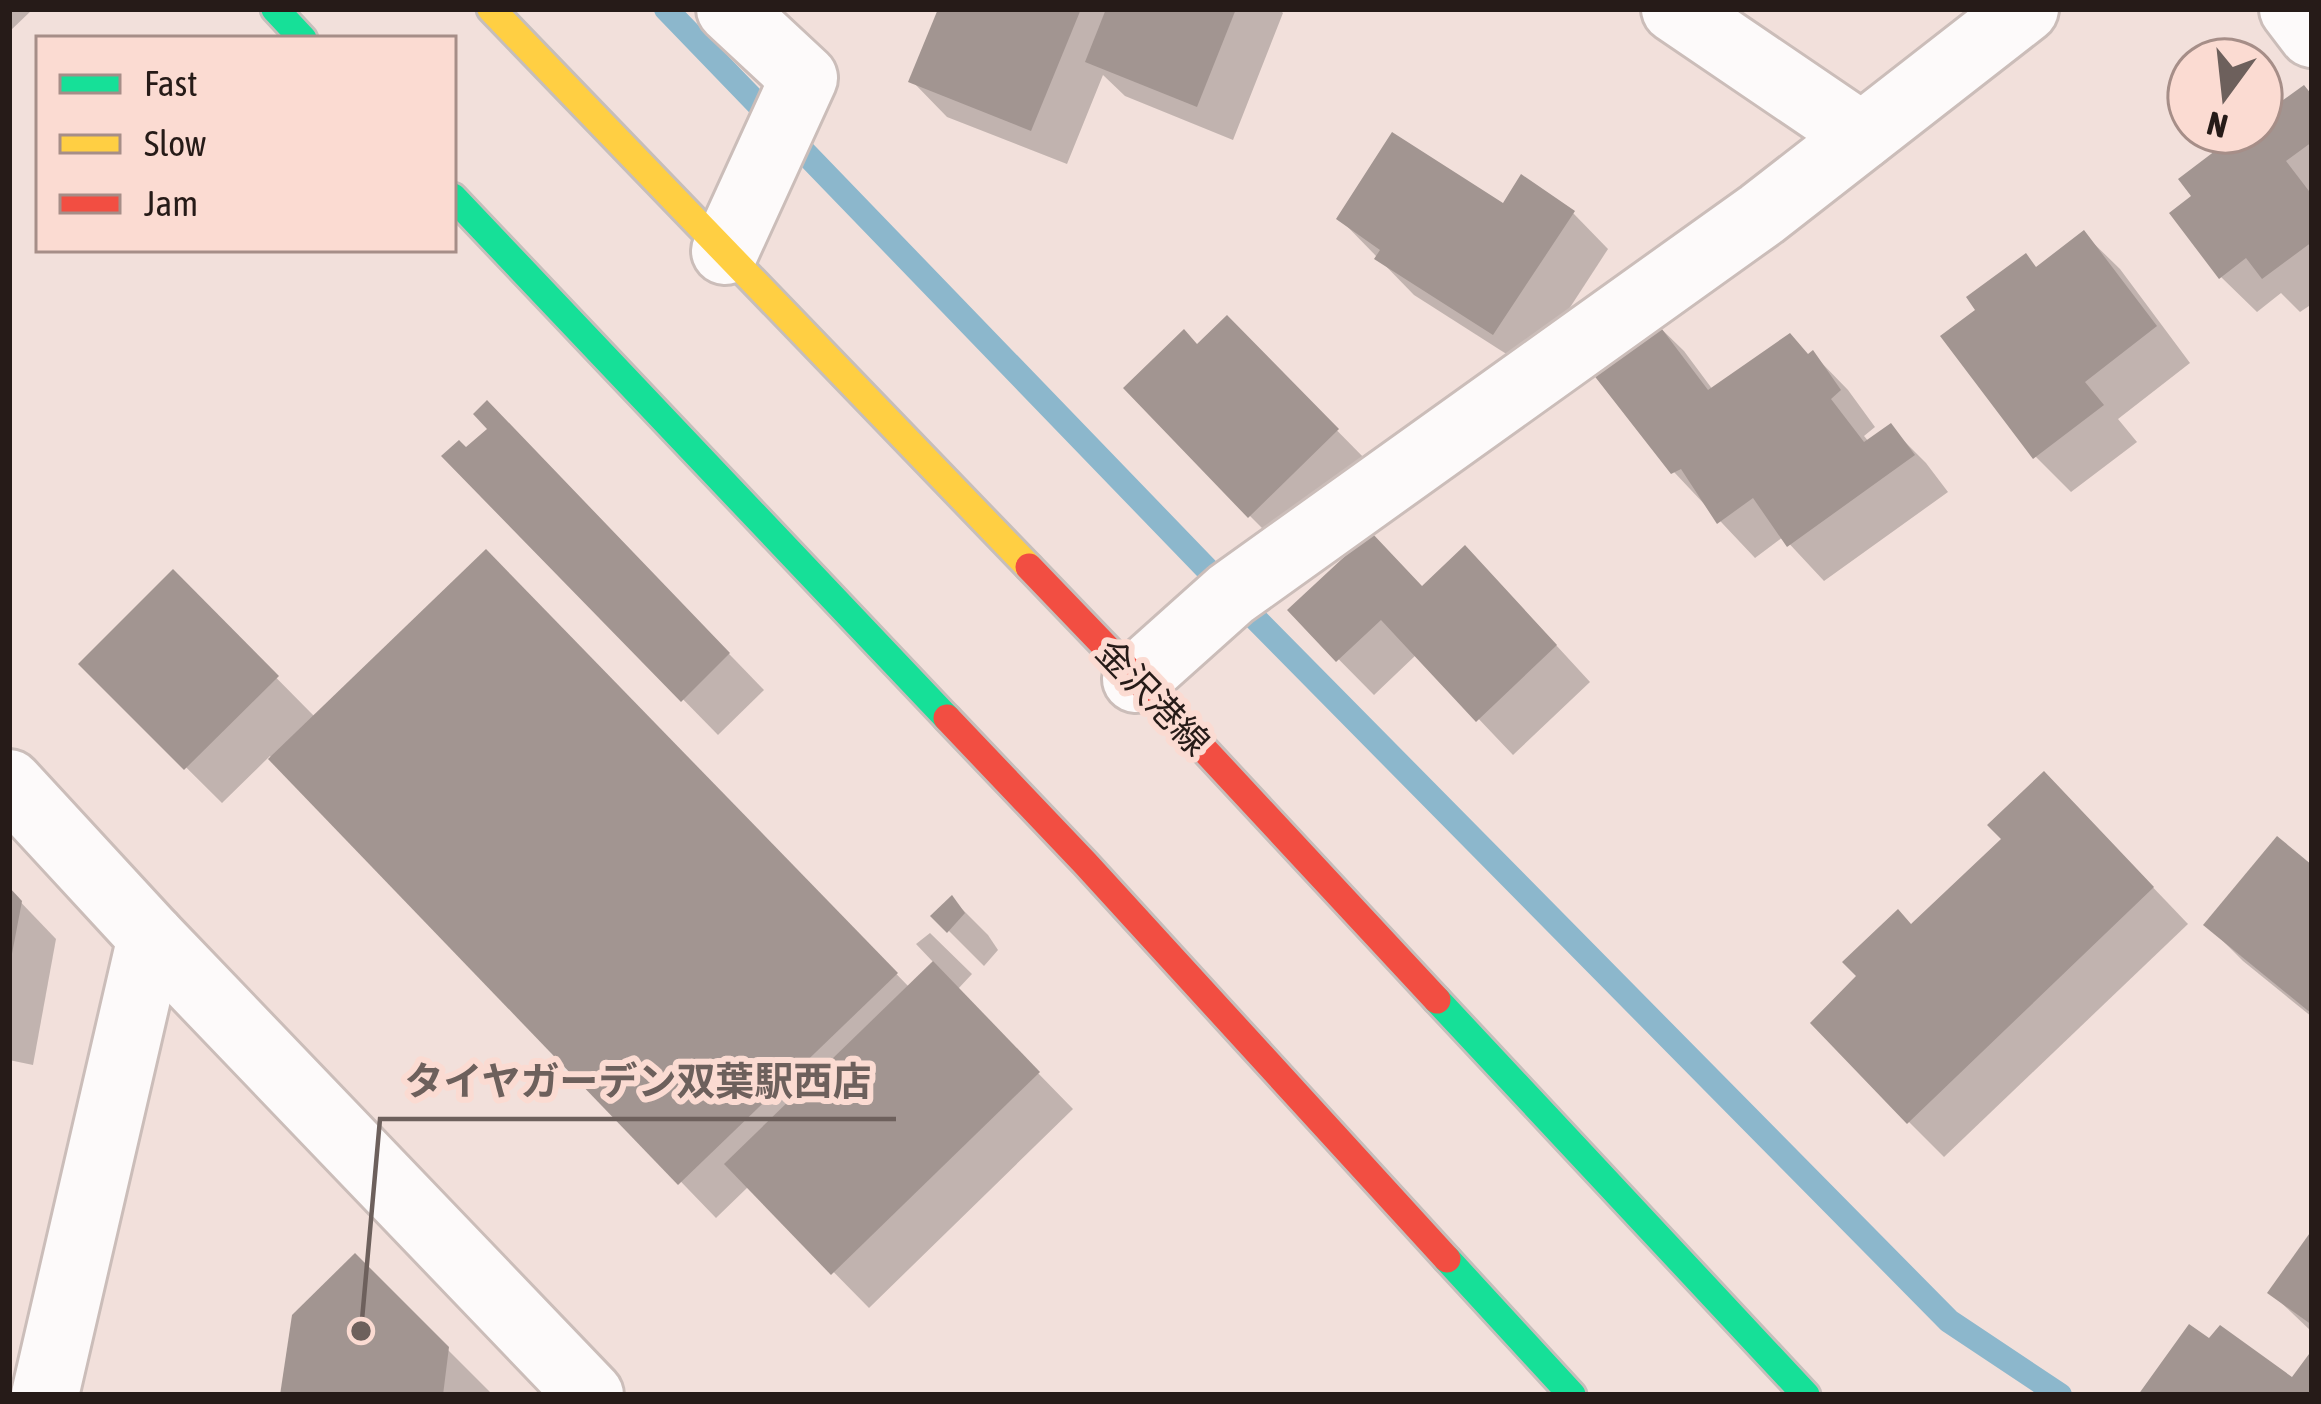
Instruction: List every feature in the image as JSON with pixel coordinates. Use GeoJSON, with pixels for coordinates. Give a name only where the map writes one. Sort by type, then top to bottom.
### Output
{"type":"FeatureCollection","features":[{"type":"Feature","properties":{"kind":"main road"},"geometry":{"type":"LineString","coordinates":[[275,9],[300,36]]}},
{"type":"Feature","properties":{"kind":"main road","name":"金沢港線"},"geometry":{"type":"LineString","coordinates":[[491,9],[1136,679],[1806,1395]]}},
{"type":"Feature","properties":{"kind":"main road"},"geometry":{"type":"LineString","coordinates":[[456,200],[1084,862],[1572,1395]]}},
{"type":"Feature","properties":{"kind":"street"},"geometry":{"type":"LineString","coordinates":[[724,251],[804,78],[730,9]]}},
{"type":"Feature","properties":{"kind":"street"},"geometry":{"type":"LineString","coordinates":[[1675,9],[1862,136]]}},
{"type":"Feature","properties":{"kind":"street"},"geometry":{"type":"LineString","coordinates":[[1136,679],[1231,596],[1743,228],[2025,9]]}},
{"type":"Feature","properties":{"kind":"street"},"geometry":{"type":"LineString","coordinates":[[2293,9],[2312,34]]}},
{"type":"Feature","properties":{"kind":"street"},"geometry":{"type":"LineString","coordinates":[[9,784],[590,1395]]}},
{"type":"Feature","properties":{"kind":"street"},"geometry":{"type":"LineString","coordinates":[[45,1395],[151,937]]}},
{"type":"Feature","properties":{"kind":"building"},"geometry":{"type":"Polygon","coordinates":[[[938,9],[1081,9],[1031,131],[908,82],[938,9]]]}},
{"type":"Feature","properties":{"kind":"building"},"geometry":{"type":"Polygon","coordinates":[[[1106,9],[1236,9],[1197,107],[1085,62],[1106,9]]]}},
{"type":"Feature","properties":{"kind":"building"},"geometry":{"type":"Polygon","coordinates":[[[2304,85],[2312,95],[2312,142],[2286,161],[2312,195],[2312,242],[2262,279],[2246,258],[2219,279],[2169,213],[2191,196],[2178,179],[2208,156],[2285,156],[2285,99],[2304,85]]]}},
{"type":"Feature","properties":{"kind":"building"},"geometry":{"type":"Polygon","coordinates":[[[1392,132],[1503,203],[1521,174],[1575,211],[1493,335],[1374,259],[1380,250],[1336,219],[1392,132]]]}},
{"type":"Feature","properties":{"kind":"building"},"geometry":{"type":"Polygon","coordinates":[[[2084,230],[2157,326],[2085,382],[2104,405],[2033,459],[1940,336],[1975,310],[1966,297],[2026,253],[2036,267],[2084,230]]]}},
{"type":"Feature","properties":{"kind":"building"},"geometry":{"type":"Polygon","coordinates":[[[1649,312],[1708,390],[1790,333],[1808,354],[1813,350],[1841,390],[1831,399],[1864,442],[1891,423],[1915,455],[1787,547],[1753,498],[1717,524],[1681,469],[1671,474],[1582,360],[1649,312]]]}},
{"type":"Feature","properties":{"kind":"building"},"geometry":{"type":"Polygon","coordinates":[[[1227,315],[1339,429],[1248,518],[1123,388],[1184,329],[1197,344],[1227,315]]]}},
{"type":"Feature","properties":{"kind":"building"},"geometry":{"type":"Polygon","coordinates":[[[487,400],[730,653],[681,702],[441,456],[459,440],[466,447],[487,429],[473,414],[487,400]]]}},
{"type":"Feature","properties":{"kind":"building"},"geometry":{"type":"Polygon","coordinates":[[[1371,532],[1422,586],[1465,545],[1557,645],[1476,722],[1381,620],[1336,662],[1287,610],[1371,532]]]}},
{"type":"Feature","properties":{"kind":"building"},"geometry":{"type":"Polygon","coordinates":[[[486,549],[898,973],[678,1185],[268,759],[486,549]]]}},
{"type":"Feature","properties":{"kind":"building"},"geometry":{"type":"Polygon","coordinates":[[[173,569],[279,676],[184,770],[78,664],[173,569]]]}},
{"type":"Feature","properties":{"kind":"building"},"geometry":{"type":"Polygon","coordinates":[[[2044,771],[2154,887],[1907,1124],[1810,1023],[1856,976],[1842,962],[1898,909],[1911,924],[2001,839],[1987,825],[2044,771]]]}},
{"type":"Feature","properties":{"kind":"building"},"geometry":{"type":"Polygon","coordinates":[[[2277,836],[2312,865],[2312,1014],[2203,925],[2277,836]]]}},
{"type":"Feature","properties":{"kind":"building"},"geometry":{"type":"Polygon","coordinates":[[[9,887],[22,901],[11,959],[9,959],[9,887]]]}},
{"type":"Feature","properties":{"kind":"building"},"geometry":{"type":"Polygon","coordinates":[[[952,895],[965,913],[947,933],[930,916],[952,895]]]}},
{"type":"Feature","properties":{"kind":"building"},"geometry":{"type":"Polygon","coordinates":[[[933,961],[1040,1072],[831,1275],[724,1164],[933,961]]]}},
{"type":"Feature","properties":{"kind":"building"},"geometry":{"type":"Polygon","coordinates":[[[2312,1230],[2312,1325],[2267,1293],[2312,1230]]]}},
{"type":"Feature","properties":{"kind":"building"},"geometry":{"type":"Polygon","coordinates":[[[355,1253],[449,1347],[443,1395],[280,1395],[292,1315],[355,1253]]]}},
{"type":"Feature","properties":{"kind":"building"},"geometry":{"type":"Polygon","coordinates":[[[2189,1324],[2209,1338],[2220,1325],[2292,1377],[2312,1350],[2312,1395],[2138,1395],[2189,1324]]]}},
{"type":"Feature","properties":{"kind":"waterway"},"geometry":{"type":"LineString","coordinates":[[666,9],[1231,594],[1949,1321],[2060,1395]]}},
{"type":"Feature","properties":{"kind":"traffic: fast"},"geometry":{"type":"LineString","coordinates":[[275,9],[300,36]]}},
{"type":"Feature","properties":{"kind":"traffic: fast"},"geometry":{"type":"LineString","coordinates":[[456,200],[947,718]]}},
{"type":"Feature","properties":{"kind":"traffic: fast"},"geometry":{"type":"LineString","coordinates":[[1437,1000],[1806,1395]]}},
{"type":"Feature","properties":{"kind":"traffic: fast"},"geometry":{"type":"LineString","coordinates":[[1447,1259],[1572,1395]]}},
{"type":"Feature","properties":{"kind":"traffic: slow"},"geometry":{"type":"LineString","coordinates":[[491,9],[1029,567]]}},
{"type":"Feature","properties":{"kind":"traffic: jam"},"geometry":{"type":"LineString","coordinates":[[1029,567],[1437,1000]]}},
{"type":"Feature","properties":{"kind":"traffic: jam"},"geometry":{"type":"LineString","coordinates":[[947,718],[1447,1259]]}},
{"type":"Feature","properties":{"kind":"place","name":"タイヤガーデン双葉駅西店"},"geometry":{"type":"Point","coordinates":[361,1331]}}]}
